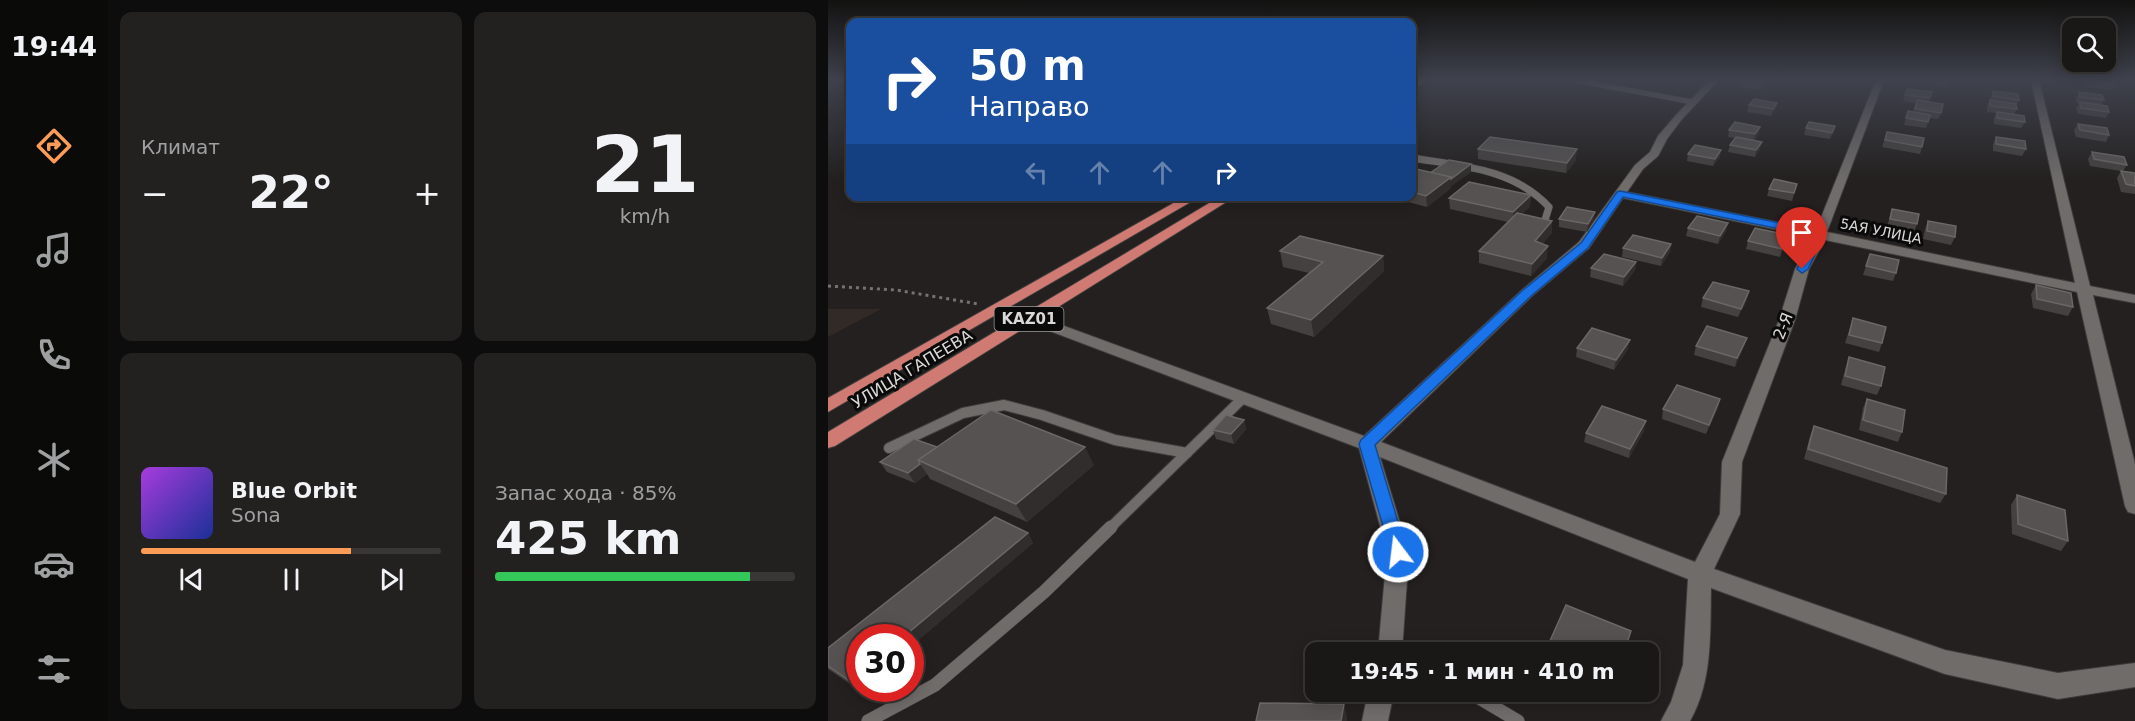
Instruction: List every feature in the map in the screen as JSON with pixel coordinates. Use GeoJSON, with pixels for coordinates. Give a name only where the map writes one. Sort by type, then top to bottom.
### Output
{"type":"FeatureCollection","features":[{"type":"Feature","properties":{"kind":"highway","name":"УЛИЦА ГАПЕЕВА"},"geometry":{"type":"LineString","coordinates":[[828,406],[1186,201]]}},
{"type":"Feature","properties":{"kind":"highway","name":"УЛИЦА ГАПЕЕВА"},"geometry":{"type":"LineString","coordinates":[[828,441],[1222,201]]}},
{"type":"Feature","properties":{"kind":"street"},"geometry":{"type":"LineString","coordinates":[[1367,444],[1527,293],[1584,245],[1639,167],[1654,154],[1662,138],[1683,114]]}},
{"type":"Feature","properties":{"kind":"street","name":"2-Я"},"geometry":{"type":"LineString","coordinates":[[1700,574],[1730,514],[1732,462],[1787,320],[1802,269],[1820,234],[1867,114]]}},
{"type":"Feature","properties":{"kind":"street"},"geometry":{"type":"LineString","coordinates":[[2043,114],[2135,506]]}},
{"type":"Feature","properties":{"kind":"street","name":"5АЯ УЛИЦА"},"geometry":{"type":"LineString","coordinates":[[1620,194],[2135,299]]}},
{"type":"Feature","properties":{"kind":"street"},"geometry":{"type":"LineString","coordinates":[[1002,308],[1032,317],[1367,444],[1700,574],[1945,662],[2058,687],[2135,675]]}},
{"type":"Feature","properties":{"kind":"street"},"geometry":{"type":"LineString","coordinates":[[1367,444],[1398,552],[1396,642]]}},
{"type":"Feature","properties":{"kind":"street"},"geometry":{"type":"LineString","coordinates":[[1674,721],[1682,708],[1695,665],[1700,574]]}},
{"type":"Feature","properties":{"kind":"street"},"geometry":{"type":"LineString","coordinates":[[1375,721],[1379,702]]}},
{"type":"Feature","properties":{"kind":"lane"},"geometry":{"type":"LineString","coordinates":[[1416,159],[1483,171],[1522,185],[1544,199],[1549,207],[1545,220]]}},
{"type":"Feature","properties":{"kind":"lane"},"geometry":{"type":"LineString","coordinates":[[868,721],[935,685],[1044,592],[1243,398]]}},
{"type":"Feature","properties":{"kind":"lane"},"geometry":{"type":"LineString","coordinates":[[889,448],[963,413],[1004,405],[1042,415],[1115,440],[1187,453]]}},
{"type":"Feature","properties":{"kind":"lane"},"geometry":{"type":"LineString","coordinates":[[1486,702],[1518,721]]}},
{"type":"Feature","properties":{"kind":"path"},"geometry":{"type":"LineString","coordinates":[[828,286],[896,290],[1002,308]]}},
{"type":"Feature","properties":{"kind":"shaded area"},"geometry":{"type":"Polygon","coordinates":[[[828,309],[881,309],[828,337],[828,309]]]}},
{"type":"Feature","properties":{"kind":"building"},"geometry":{"type":"Polygon","coordinates":[[[1907,114],[1930,115],[1928,122],[1906,118],[1907,114]]]}},
{"type":"Feature","properties":{"kind":"building"},"geometry":{"type":"Polygon","coordinates":[[[1997,114],[2008,114],[2024,116],[2025,122],[1997,118],[1997,114]]]}},
{"type":"Feature","properties":{"kind":"building"},"geometry":{"type":"Polygon","coordinates":[[[1735,122],[1760,127],[1755,134],[1729,130],[1735,122]]]}},
{"type":"Feature","properties":{"kind":"building"},"geometry":{"type":"Polygon","coordinates":[[[1809,122],[1835,126],[1832,133],[1806,128],[1809,122]]]}},
{"type":"Feature","properties":{"kind":"building"},"geometry":{"type":"Polygon","coordinates":[[[2078,124],[2107,128],[2109,135],[2080,130],[2078,124]]]}},
{"type":"Feature","properties":{"kind":"building"},"geometry":{"type":"Polygon","coordinates":[[[1887,132],[1924,138],[1922,147],[1885,140],[1887,132]]]}},
{"type":"Feature","properties":{"kind":"building"},"geometry":{"type":"Polygon","coordinates":[[[1490,137],[1577,149],[1567,163],[1478,149],[1490,137]]]}},
{"type":"Feature","properties":{"kind":"building"},"geometry":{"type":"Polygon","coordinates":[[[1736,137],[1762,142],[1756,150],[1730,145],[1736,137]]]}},
{"type":"Feature","properties":{"kind":"building"},"geometry":{"type":"Polygon","coordinates":[[[1996,137],[2025,141],[2026,149],[1996,144],[1996,137]]]}},
{"type":"Feature","properties":{"kind":"building"},"geometry":{"type":"Polygon","coordinates":[[[1695,145],[1721,150],[1715,159],[1688,154],[1695,145]]]}},
{"type":"Feature","properties":{"kind":"building"},"geometry":{"type":"Polygon","coordinates":[[[2092,152],[2124,157],[2127,165],[2094,159],[2092,152]]]}},
{"type":"Feature","properties":{"kind":"building"},"geometry":{"type":"Polygon","coordinates":[[[1449,160],[1471,164],[1451,179],[1451,177],[1430,173],[1449,160]]]}},
{"type":"Feature","properties":{"kind":"building"},"geometry":{"type":"Polygon","coordinates":[[[1416,169],[1451,177],[1426,196],[1416,193],[1416,169]]]}},
{"type":"Feature","properties":{"kind":"building"},"geometry":{"type":"Polygon","coordinates":[[[2121,171],[2135,173],[2135,186],[2126,184],[2121,171]]]}},
{"type":"Feature","properties":{"kind":"building"},"geometry":{"type":"Polygon","coordinates":[[[1774,179],[1797,184],[1794,193],[1769,189],[1774,179]]]}},
{"type":"Feature","properties":{"kind":"building"},"geometry":{"type":"Polygon","coordinates":[[[1469,182],[1531,195],[1513,212],[1449,198],[1469,182]]]}},
{"type":"Feature","properties":{"kind":"building"},"geometry":{"type":"Polygon","coordinates":[[[1567,207],[1595,212],[1588,224],[1559,219],[1567,207]]]}},
{"type":"Feature","properties":{"kind":"building"},"geometry":{"type":"Polygon","coordinates":[[[1892,209],[1919,214],[1917,224],[1890,219],[1892,209]]]}},
{"type":"Feature","properties":{"kind":"building"},"geometry":{"type":"Polygon","coordinates":[[[1517,213],[1552,221],[1535,241],[1548,246],[1532,264],[1479,251],[1517,213]]]}},
{"type":"Feature","properties":{"kind":"building"},"geometry":{"type":"Polygon","coordinates":[[[1697,216],[1728,223],[1720,236],[1688,228],[1697,216]]]}},
{"type":"Feature","properties":{"kind":"building"},"geometry":{"type":"Polygon","coordinates":[[[1928,221],[1956,226],[1955,237],[1927,231],[1928,221]]]}},
{"type":"Feature","properties":{"kind":"building"},"geometry":{"type":"Polygon","coordinates":[[[1755,228],[1788,235],[1782,249],[1748,241],[1755,228]]]}},
{"type":"Feature","properties":{"kind":"building"},"geometry":{"type":"Polygon","coordinates":[[[1633,235],[1671,244],[1662,258],[1623,248],[1633,235]]]}},
{"type":"Feature","properties":{"kind":"building"},"geometry":{"type":"Polygon","coordinates":[[[1300,236],[1383,256],[1311,320],[1267,308],[1323,262],[1280,251],[1300,236]]]}},
{"type":"Feature","properties":{"kind":"building"},"geometry":{"type":"Polygon","coordinates":[[[1604,254],[1636,262],[1624,277],[1591,268],[1604,254]]]}},
{"type":"Feature","properties":{"kind":"building"},"geometry":{"type":"Polygon","coordinates":[[[1870,254],[1899,260],[1896,273],[1866,266],[1870,254]]]}},
{"type":"Feature","properties":{"kind":"building"},"geometry":{"type":"Polygon","coordinates":[[[1713,282],[1749,291],[1741,309],[1703,298],[1713,282]]]}},
{"type":"Feature","properties":{"kind":"building"},"geometry":{"type":"Polygon","coordinates":[[[2036,285],[2071,293],[2073,307],[2037,299],[2036,285]]]}},
{"type":"Feature","properties":{"kind":"building"},"geometry":{"type":"Polygon","coordinates":[[[1853,318],[1886,327],[1882,343],[1849,335],[1853,318]]]}},
{"type":"Feature","properties":{"kind":"building"},"geometry":{"type":"Polygon","coordinates":[[[1707,326],[1747,338],[1737,358],[1696,346],[1707,326]]]}},
{"type":"Feature","properties":{"kind":"building"},"geometry":{"type":"Polygon","coordinates":[[[1592,328],[1630,340],[1616,360],[1577,348],[1592,328]]]}},
{"type":"Feature","properties":{"kind":"building"},"geometry":{"type":"Polygon","coordinates":[[[1849,357],[1885,367],[1881,386],[1845,376],[1849,357]]]}},
{"type":"Feature","properties":{"kind":"building"},"geometry":{"type":"Polygon","coordinates":[[[1677,385],[1720,399],[1709,425],[1663,409],[1677,385]]]}},
{"type":"Feature","properties":{"kind":"building"},"geometry":{"type":"Polygon","coordinates":[[[1867,399],[1905,410],[1902,432],[1863,420],[1867,399]]]}},
{"type":"Feature","properties":{"kind":"building"},"geometry":{"type":"Polygon","coordinates":[[[1602,406],[1646,421],[1630,449],[1586,433],[1602,406]]]}},
{"type":"Feature","properties":{"kind":"building"},"geometry":{"type":"Polygon","coordinates":[[[991,410],[1085,447],[1016,504],[918,460],[991,410]]]}},
{"type":"Feature","properties":{"kind":"building"},"geometry":{"type":"Polygon","coordinates":[[[1226,415],[1244,420],[1231,434],[1213,430],[1226,415]]]}},
{"type":"Feature","properties":{"kind":"building"},"geometry":{"type":"Polygon","coordinates":[[[1814,426],[1947,468],[1946,494],[1808,449],[1814,426]]]}},
{"type":"Feature","properties":{"kind":"building"},"geometry":{"type":"Polygon","coordinates":[[[914,439],[937,447],[918,460],[920,464],[908,473],[880,462],[914,439]]]}},
{"type":"Feature","properties":{"kind":"building"},"geometry":{"type":"Polygon","coordinates":[[[2017,495],[2065,510],[2068,541],[2018,524],[2017,495]]]}},
{"type":"Feature","properties":{"kind":"building"},"geometry":{"type":"Polygon","coordinates":[[[995,517],[1028,533],[919,624],[859,624],[995,517]]]}},
{"type":"Feature","properties":{"kind":"building"},"geometry":{"type":"Polygon","coordinates":[[[1566,605],[1631,631],[1627,642],[1549,642],[1566,605]]]}},
{"type":"Feature","properties":{"kind":"building"},"geometry":{"type":"Polygon","coordinates":[[[846,634],[846,678],[828,666],[828,648],[846,634]]]}},
{"type":"Feature","properties":{"kind":"building"},"geometry":{"type":"Polygon","coordinates":[[[1260,703],[1344,704],[1341,721],[1256,721],[1260,703]]]}},
{"type":"Feature","properties":{"kind":"route"},"geometry":{"type":"LineString","coordinates":[[1398,552],[1367,444],[1527,293],[1584,245],[1620,194],[1820,234],[1802,269]]}}]}
